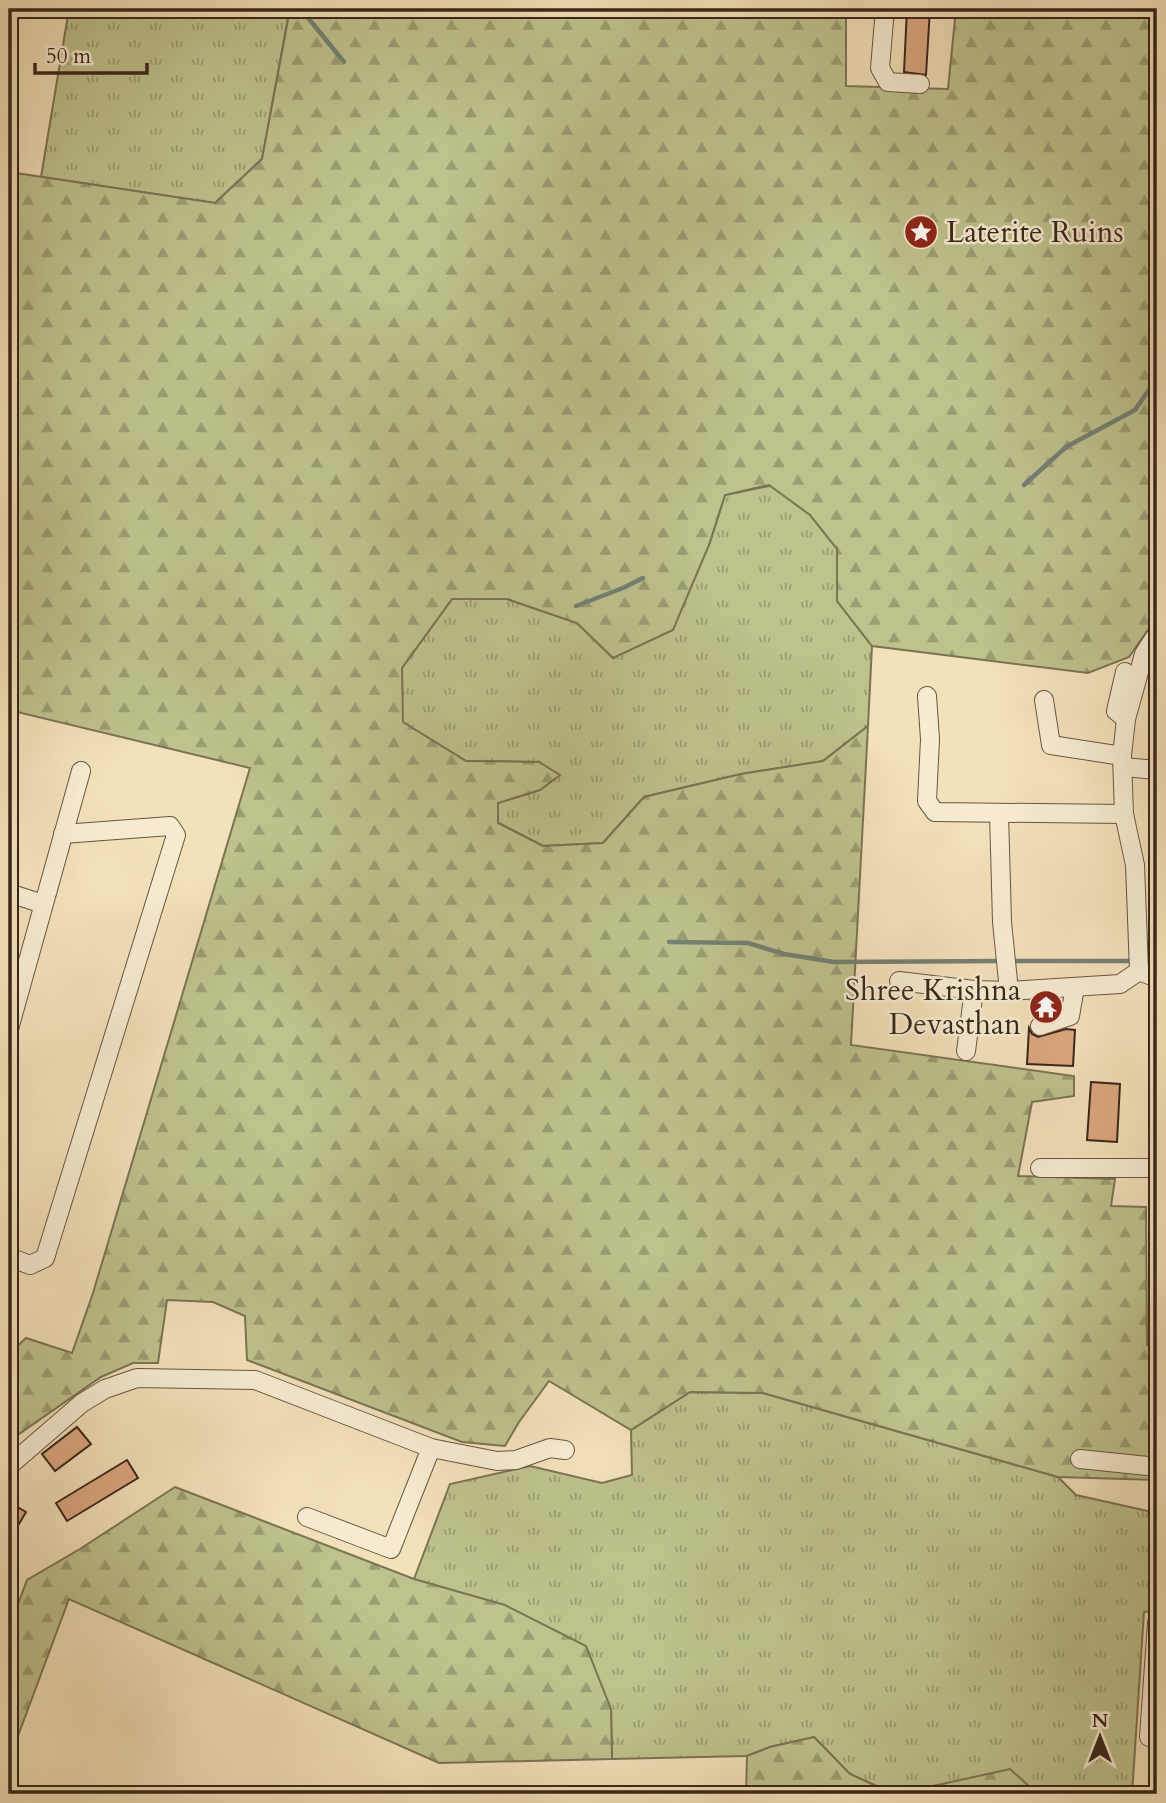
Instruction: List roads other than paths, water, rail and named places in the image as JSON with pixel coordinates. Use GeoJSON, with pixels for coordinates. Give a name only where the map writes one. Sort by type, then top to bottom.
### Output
{"type":"FeatureCollection","features":[{"type":"Feature","properties":{"kind":"street"},"geometry":{"type":"LineString","coordinates":[[884,9],[880,68],[888,82],[920,84]]}},
{"type":"Feature","properties":{"kind":"street"},"geometry":{"type":"LineString","coordinates":[[1139,971],[1135,865],[1124,814],[1123,761],[1126,719],[1144,654],[1157,634]]}},
{"type":"Feature","properties":{"kind":"street"},"geometry":{"type":"LineString","coordinates":[[1125,672],[1116,712],[1126,719]]}},
{"type":"Feature","properties":{"kind":"street"},"geometry":{"type":"LineString","coordinates":[[927,696],[930,739],[927,801],[935,811],[1124,814]]}},
{"type":"Feature","properties":{"kind":"street"},"geometry":{"type":"LineString","coordinates":[[1044,700],[1051,745],[1157,770]]}},
{"type":"Feature","properties":{"kind":"street"},"geometry":{"type":"LineString","coordinates":[[9,1029],[80,771]]}},
{"type":"Feature","properties":{"kind":"street"},"geometry":{"type":"LineString","coordinates":[[999,813],[1002,922],[1009,992]]}},
{"type":"Feature","properties":{"kind":"street"},"geometry":{"type":"LineString","coordinates":[[9,1257],[30,1265],[45,1258],[176,835],[170,826],[63,834]]}},
{"type":"Feature","properties":{"kind":"street"},"geometry":{"type":"LineString","coordinates":[[9,892],[43,904]]}},
{"type":"Feature","properties":{"kind":"street"},"geometry":{"type":"LineString","coordinates":[[1139,971],[1157,978]]}},
{"type":"Feature","properties":{"kind":"street"},"geometry":{"type":"LineString","coordinates":[[899,981],[1009,992],[1120,984],[1139,971]]}},
{"type":"Feature","properties":{"kind":"street"},"geometry":{"type":"LineString","coordinates":[[1040,1026],[1070,1016],[1075,987]]}},
{"type":"Feature","properties":{"kind":"street"},"geometry":{"type":"LineString","coordinates":[[966,1051],[974,990]]}},
{"type":"Feature","properties":{"kind":"street"},"geometry":{"type":"LineString","coordinates":[[1040,1168],[1157,1168]]}},
{"type":"Feature","properties":{"kind":"street"},"geometry":{"type":"LineString","coordinates":[[9,1466],[82,1404],[105,1389],[136,1378],[256,1380],[431,1448],[497,1461],[516,1460],[550,1448],[565,1450]]}},
{"type":"Feature","properties":{"kind":"street"},"geometry":{"type":"LineString","coordinates":[[307,1517],[391,1549],[431,1448]]}},
{"type":"Feature","properties":{"kind":"street"},"geometry":{"type":"LineString","coordinates":[[1080,1459],[1157,1467]]}},
{"type":"Feature","properties":{"kind":"street"},"geometry":{"type":"LineString","coordinates":[[1149,1737],[1157,1623]]}},
{"type":"Feature","properties":{"kind":"waterway"},"geometry":{"type":"LineString","coordinates":[[301,9],[344,62]]}},
{"type":"Feature","properties":{"kind":"waterway"},"geometry":{"type":"LineString","coordinates":[[1024,485],[1066,447],[1135,410],[1157,378]]}},
{"type":"Feature","properties":{"kind":"waterway"},"geometry":{"type":"LineString","coordinates":[[576,606],[643,578]]}},
{"type":"Feature","properties":{"kind":"waterway"},"geometry":{"type":"LineString","coordinates":[[669,942],[748,943],[784,954],[834,962],[1002,961]]}},
{"type":"Feature","properties":{"kind":"waterway"},"geometry":{"type":"LineString","coordinates":[[1011,961],[1135,961]]}},
{"type":"Feature","properties":{"kind":"waterway"},"geometry":{"type":"LineString","coordinates":[[1144,961],[1157,961]]}},
{"type":"Feature","properties":{"kind":"place","name":"Laterite Ruins"},"geometry":{"type":"Point","coordinates":[921,232]}},
{"type":"Feature","properties":{"kind":"place","name":"Shree Krishna Devasthan"},"geometry":{"type":"Point","coordinates":[1046,1007]}}]}
